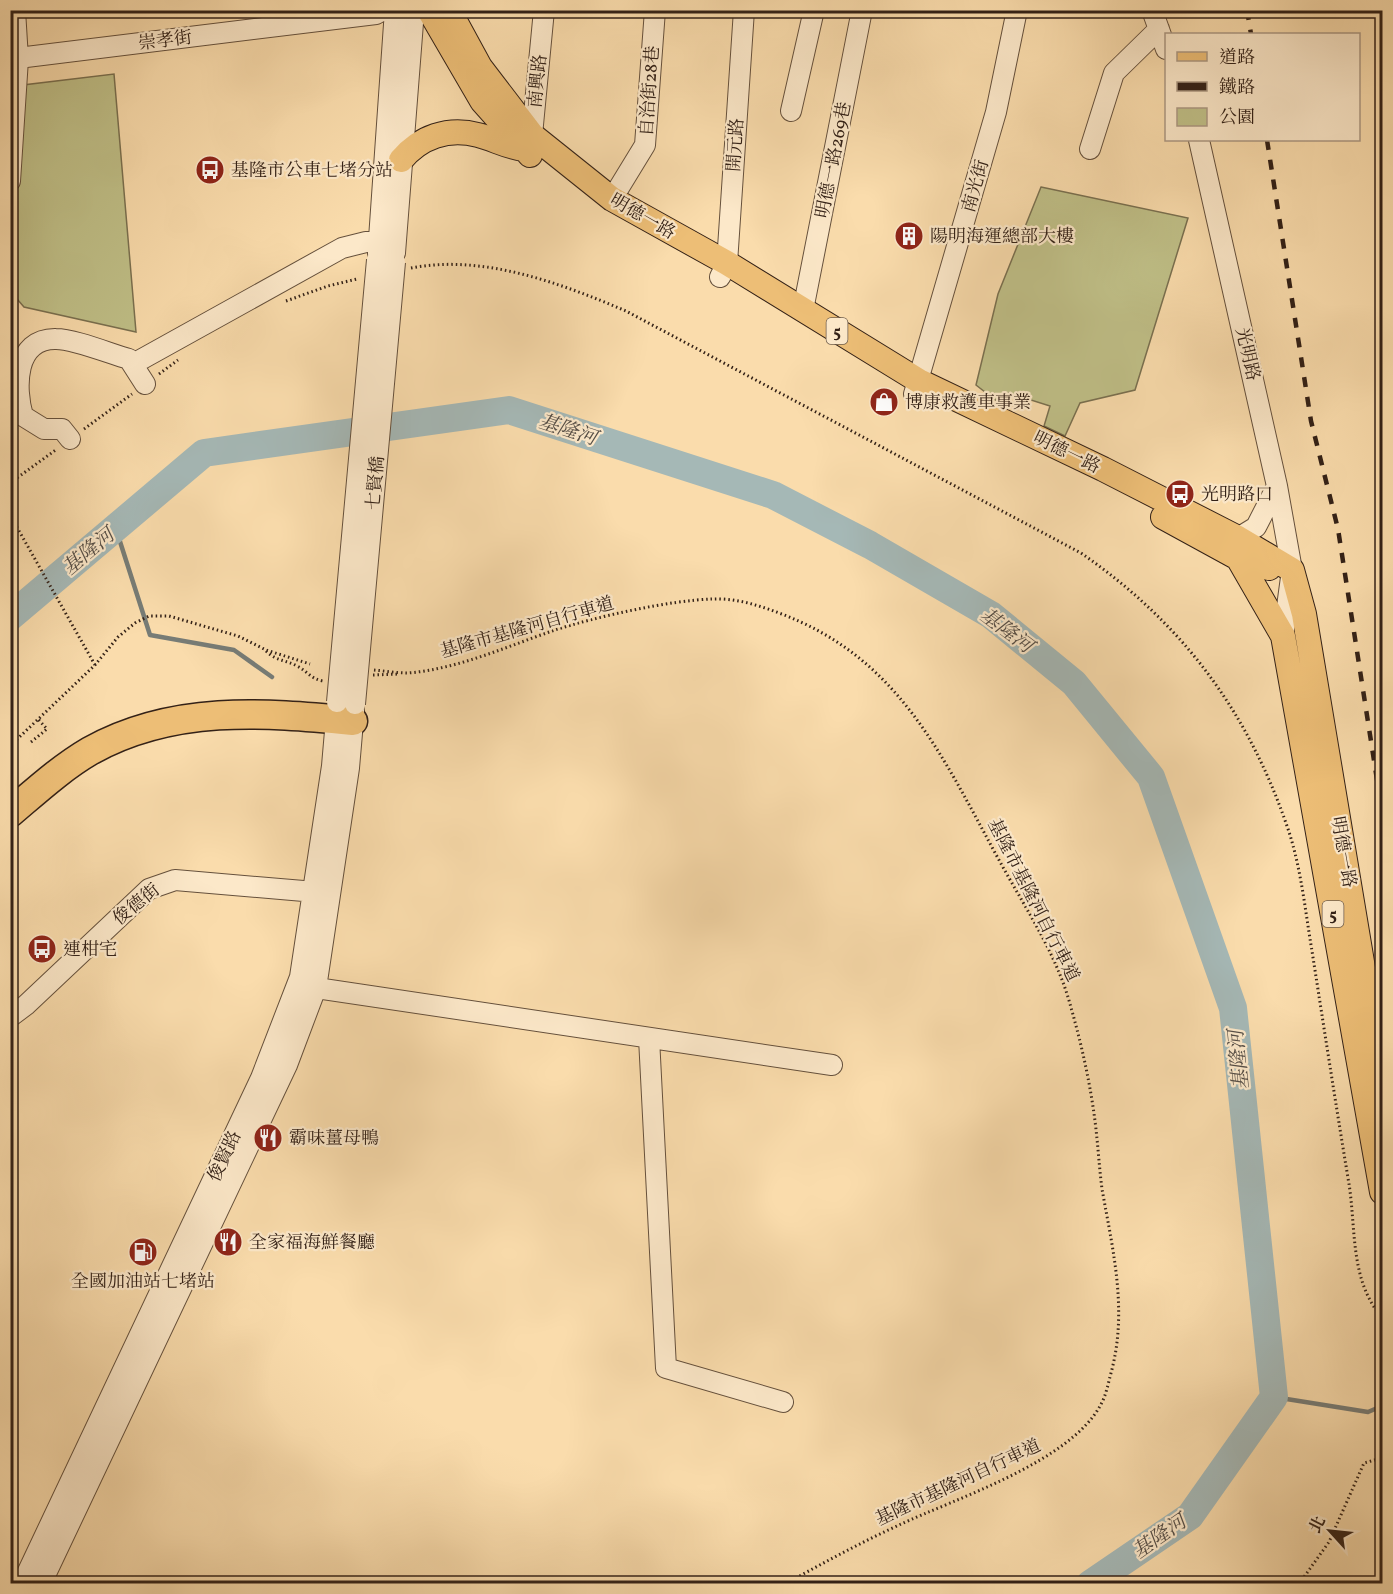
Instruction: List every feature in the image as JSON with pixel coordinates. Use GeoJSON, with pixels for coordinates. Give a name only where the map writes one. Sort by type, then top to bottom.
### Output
{"type":"FeatureCollection","features":[{"type":"Feature","properties":{"kind":"highway"},"geometry":{"type":"LineString","coordinates":[[10,813],[57,772],[90,751],[122,735],[156,723],[196,715],[339,708]]}},
{"type":"Feature","properties":{"kind":"main road","name":"明德一路"},"geometry":{"type":"LineString","coordinates":[[429,10],[482,101],[600,209],[803,310],[916,388]]}},
{"type":"Feature","properties":{"kind":"main road","name":"明德一路"},"geometry":{"type":"LineString","coordinates":[[449,10],[480,67],[528,142],[723,270],[916,388],[1147,508],[1238,548],[1283,636],[1383,1192]]}},
{"type":"Feature","properties":{"kind":"main road"},"geometry":{"type":"LineString","coordinates":[[401,160],[420,142],[451,132],[479,135],[503,145],[528,142]]}},
{"type":"Feature","properties":{"kind":"main road","name":"5"},"geometry":{"type":"LineString","coordinates":[[1238,548],[1264,567],[1292,570]]}},
{"type":"Feature","properties":{"kind":"main road","name":"明德一路"},"geometry":{"type":"LineString","coordinates":[[1292,570],[1306,626],[1383,1082]]}},
{"type":"Feature","properties":{"kind":"street"},"geometry":{"type":"LineString","coordinates":[[10,182],[15,10]]}},
{"type":"Feature","properties":{"kind":"street","name":"崇孝街"},"geometry":{"type":"LineString","coordinates":[[14,59],[376,14],[382,10]]}},
{"type":"Feature","properties":{"kind":"street"},"geometry":{"type":"LineString","coordinates":[[387,258],[395,10]]}},
{"type":"Feature","properties":{"kind":"street"},"geometry":{"type":"LineString","coordinates":[[387,258],[401,160],[414,10]]}},
{"type":"Feature","properties":{"kind":"street","name":"南興路"},"geometry":{"type":"LineString","coordinates":[[528,142],[544,10]]}},
{"type":"Feature","properties":{"kind":"street","name":"自治街28巷"},"geometry":{"type":"LineString","coordinates":[[612,199],[645,145],[655,10]]}},
{"type":"Feature","properties":{"kind":"street","name":"開元路"},"geometry":{"type":"LineString","coordinates":[[723,270],[744,10]]}},
{"type":"Feature","properties":{"kind":"street"},"geometry":{"type":"LineString","coordinates":[[791,111],[814,10]]}},
{"type":"Feature","properties":{"kind":"street","name":"明德一路269巷"},"geometry":{"type":"LineString","coordinates":[[803,310],[862,10]]}},
{"type":"Feature","properties":{"kind":"street","name":"南光街"},"geometry":{"type":"LineString","coordinates":[[916,388],[996,112],[1017,10]]}},
{"type":"Feature","properties":{"kind":"street"},"geometry":{"type":"LineString","coordinates":[[1152,10],[1165,44]]}},
{"type":"Feature","properties":{"kind":"street"},"geometry":{"type":"LineString","coordinates":[[1090,149],[1114,73],[1159,29]]}},
{"type":"Feature","properties":{"kind":"street","name":"光明路"},"geometry":{"type":"LineString","coordinates":[[1199,141],[1277,486],[1292,570],[1283,636]]}},
{"type":"Feature","properties":{"kind":"street"},"geometry":{"type":"LineString","coordinates":[[133,364],[342,248],[355,243],[387,258]]}},
{"type":"Feature","properties":{"kind":"street","name":"七賢橋"},"geometry":{"type":"LineString","coordinates":[[339,708],[365,672],[387,258]]}},
{"type":"Feature","properties":{"kind":"street","name":"七賢橋"},"geometry":{"type":"LineString","coordinates":[[339,708],[387,258]]}},
{"type":"Feature","properties":{"kind":"street"},"geometry":{"type":"LineString","coordinates":[[70,439],[62,429],[44,429],[23,416],[17,395],[19,370],[26,354],[42,342],[56,339],[129,359],[145,384]]}},
{"type":"Feature","properties":{"kind":"street"},"geometry":{"type":"LineString","coordinates":[[1238,548],[1256,527],[1277,486]]}},
{"type":"Feature","properties":{"kind":"street","name":"俊賢路"},"geometry":{"type":"LineString","coordinates":[[22,1584],[91,1458],[287,1065],[307,987],[323,893],[339,708]]}},
{"type":"Feature","properties":{"kind":"street","name":"俊德街"},"geometry":{"type":"LineString","coordinates":[[10,1017],[26,1005],[149,889],[163,882],[175,880],[323,893]]}},
{"type":"Feature","properties":{"kind":"street"},"geometry":{"type":"LineString","coordinates":[[307,987],[831,1065]]}},
{"type":"Feature","properties":{"kind":"street"},"geometry":{"type":"LineString","coordinates":[[649,1038],[666,1368],[783,1402]]}},
{"type":"Feature","properties":{"kind":"street","name":"俊賢路"},"geometry":{"type":"LineString","coordinates":[[41,1584],[91,1458]]}},
{"type":"Feature","properties":{"kind":"path"},"geometry":{"type":"LineString","coordinates":[[277,305],[328,286],[387,258],[430,264],[462,264],[508,271],[586,294],[626,311],[1081,553],[1121,581],[1154,609],[1212,676],[1242,722],[1288,828],[1311,947],[1354,1214],[1360,1282],[1374,1307],[1383,1317]]}},
{"type":"Feature","properties":{"kind":"path"},"geometry":{"type":"LineString","coordinates":[[10,483],[184,357]]}},
{"type":"Feature","properties":{"kind":"path"},"geometry":{"type":"LineString","coordinates":[[10,515],[95,665]]}},
{"type":"Feature","properties":{"kind":"path","name":"基隆市基隆河自行車道"},"geometry":{"type":"LineString","coordinates":[[365,672],[407,673],[492,652],[568,627],[659,607],[712,599],[741,601],[822,631],[851,649],[887,681],[913,712],[940,752],[1029,913],[1070,1001],[1094,1117],[1100,1177],[1119,1281],[1120,1324],[1103,1402],[1087,1426],[1040,1462],[894,1527],[785,1584]]}},
{"type":"Feature","properties":{"kind":"path"},"geometry":{"type":"LineString","coordinates":[[10,746],[95,665],[118,637],[135,623],[149,616],[169,616],[238,636],[266,650],[310,664]]}},
{"type":"Feature","properties":{"kind":"path"},"geometry":{"type":"LineString","coordinates":[[266,650],[274,658],[298,667],[313,679],[339,708]]}},
{"type":"Feature","properties":{"kind":"path","name":"基隆市基隆河自行車道"},"geometry":{"type":"LineString","coordinates":[[365,672],[407,673]]}},
{"type":"Feature","properties":{"kind":"path"},"geometry":{"type":"LineString","coordinates":[[31,742],[47,729],[38,719]]}},
{"type":"Feature","properties":{"kind":"path"},"geometry":{"type":"LineString","coordinates":[[1299,1584],[1329,1542],[1364,1463],[1383,1458]]}},
{"type":"Feature","properties":{"kind":"green space"},"geometry":{"type":"Polygon","coordinates":[[[114,74],[136,332],[24,307],[11,292],[23,85],[114,74]]]}},
{"type":"Feature","properties":{"kind":"green space"},"geometry":{"type":"Polygon","coordinates":[[[1041,187],[1188,218],[1135,390],[1080,403],[1065,436],[1044,426],[1050,406],[1009,393],[1003,406],[976,385],[998,294],[1041,187]]]}},
{"type":"Feature","properties":{"kind":"waterway","name":"基隆河"},"geometry":{"type":"LineString","coordinates":[[10,617],[204,453],[509,410],[773,495],[870,545],[991,615],[1074,683],[1151,777],[1233,1008],[1274,1397],[1190,1516],[1090,1584]]}},
{"type":"Feature","properties":{"kind":"waterway"},"geometry":{"type":"LineString","coordinates":[[115,526],[150,635],[234,650],[272,677]]}},
{"type":"Feature","properties":{"kind":"waterway"},"geometry":{"type":"LineString","coordinates":[[1274,1397],[1368,1412],[1382,1406]]}},
{"type":"Feature","properties":{"kind":"railway"},"geometry":{"type":"LineString","coordinates":[[1247,10],[1251,33]]}},
{"type":"Feature","properties":{"kind":"railway"},"geometry":{"type":"LineString","coordinates":[[1267,141],[1311,421],[1338,529],[1382,812]]}},
{"type":"Feature","properties":{"kind":"place","name":"基隆市公車七堵分站"},"geometry":{"type":"Point","coordinates":[210,170]}},
{"type":"Feature","properties":{"kind":"place","name":"陽明海運總部大樓"},"geometry":{"type":"Point","coordinates":[909,236]}},
{"type":"Feature","properties":{"kind":"place","name":"博康救護車事業"},"geometry":{"type":"Point","coordinates":[884,402]}},
{"type":"Feature","properties":{"kind":"place","name":"光明路口"},"geometry":{"type":"Point","coordinates":[1180,494]}},
{"type":"Feature","properties":{"kind":"place","name":"連柑宅"},"geometry":{"type":"Point","coordinates":[42,949]}},
{"type":"Feature","properties":{"kind":"place","name":"霸味薑母鴨"},"geometry":{"type":"Point","coordinates":[268,1138]}},
{"type":"Feature","properties":{"kind":"place","name":"全家福海鮮餐廳"},"geometry":{"type":"Point","coordinates":[228,1242]}},
{"type":"Feature","properties":{"kind":"place","name":"全國加油站七堵站"},"geometry":{"type":"Point","coordinates":[143,1252]}}]}
